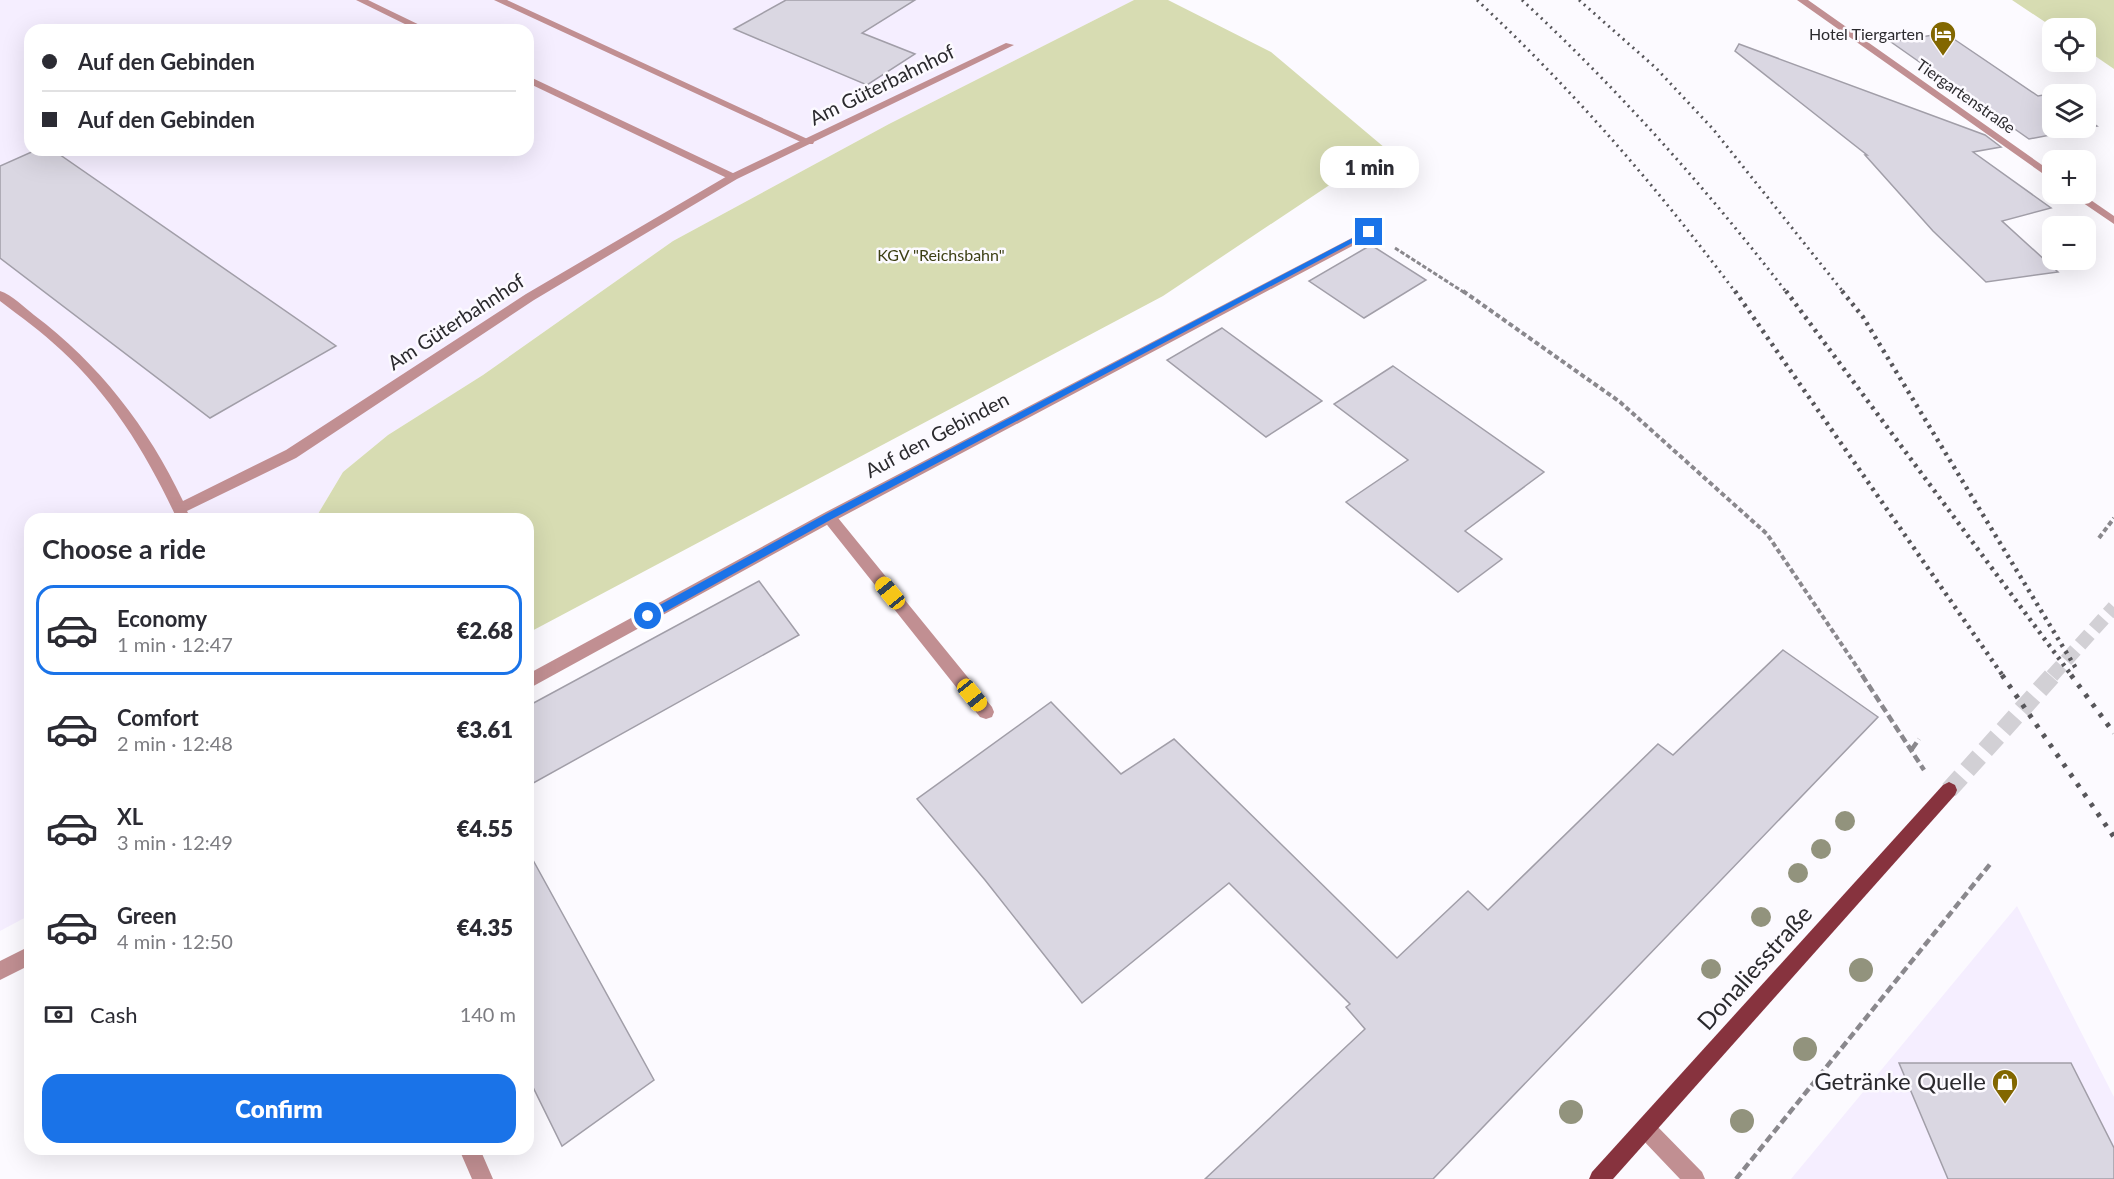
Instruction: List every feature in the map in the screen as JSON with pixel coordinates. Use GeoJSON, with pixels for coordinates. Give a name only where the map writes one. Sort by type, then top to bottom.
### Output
{"type":"FeatureCollection","features":[{"type":"Feature","properties":{"kind":"main road","name":"Donaliesstraße"},"geometry":{"type":"LineString","coordinates":[[1599,1179],[1949,790]]}},
{"type":"Feature","properties":{"kind":"street"},"geometry":{"type":"LineString","coordinates":[[361,0],[412,24]]}},
{"type":"Feature","properties":{"kind":"street"},"geometry":{"type":"LineString","coordinates":[[499,0],[809,142]]}},
{"type":"Feature","properties":{"kind":"street","name":"Tiergartenstraße"},"geometry":{"type":"LineString","coordinates":[[1802,0],[2042,170]]}},
{"type":"Feature","properties":{"kind":"street","name":"Am Güterbahnhof"},"geometry":{"type":"LineString","coordinates":[[184,513],[291,454],[530,297],[733,177],[1009,45]]}},
{"type":"Feature","properties":{"kind":"street"},"geometry":{"type":"LineString","coordinates":[[534,82],[733,177]]}},
{"type":"Feature","properties":{"kind":"street"},"geometry":{"type":"LineString","coordinates":[[2089,204],[2114,221]]}},
{"type":"Feature","properties":{"kind":"street","name":"Auf den Gebinden"},"geometry":{"type":"LineString","coordinates":[[534,679],[829,517],[1369,232]]}},
{"type":"Feature","properties":{"kind":"street","name":"Am Güterbahnhof"},"geometry":{"type":"LineString","coordinates":[[0,295],[65,346],[106,390],[146,442],[182,513]]}},
{"type":"Feature","properties":{"kind":"street"},"geometry":{"type":"LineString","coordinates":[[829,517],[986,712]]}},
{"type":"Feature","properties":{"kind":"street"},"geometry":{"type":"LineString","coordinates":[[0,971],[24,958]]}},
{"type":"Feature","properties":{"kind":"street"},"geometry":{"type":"LineString","coordinates":[[1646,1129],[1695,1179]]}},
{"type":"Feature","properties":{"kind":"street"},"geometry":{"type":"LineString","coordinates":[[472,1155],[483,1179]]}},
{"type":"Feature","properties":{"kind":"path"},"geometry":{"type":"LineString","coordinates":[[1369,232],[1437,273],[1620,402],[1767,534],[1912,749],[1919,739]]}},
{"type":"Feature","properties":{"kind":"path"},"geometry":{"type":"LineString","coordinates":[[2099,538],[2114,518]]}},
{"type":"Feature","properties":{"kind":"path"},"geometry":{"type":"LineString","coordinates":[[1736,1179],[1991,863]]}},
{"type":"Feature","properties":{"kind":"shaded area"},"geometry":{"type":"Polygon","coordinates":[[[0,0],[1134,0],[889,124],[673,241],[483,375],[388,435],[343,472],[319,513],[24,513],[24,918],[0,931],[0,0]]]}},
{"type":"Feature","properties":{"kind":"shaded area"},"geometry":{"type":"Polygon","coordinates":[[[2017,906],[2114,1097],[2114,1179],[1791,1179],[2017,906]]]}},
{"type":"Feature","properties":{"kind":"green space","name":"KGV \"Reichsbahn\""},"geometry":{"type":"Polygon","coordinates":[[[1134,0],[1168,0],[1271,52],[1385,148],[1163,296],[534,630],[534,513],[319,513],[343,472],[388,435],[483,375],[673,241],[889,124],[1134,0]]]}},
{"type":"Feature","properties":{"kind":"green space"},"geometry":{"type":"Polygon","coordinates":[[[2012,0],[2114,0],[2114,69],[2096,57],[2096,18],[2042,18],[2042,20],[2012,0]]]}},
{"type":"Feature","properties":{"kind":"building"},"geometry":{"type":"Polygon","coordinates":[[[786,0],[915,0],[862,33],[915,54],[867,85],[734,29],[786,0]]]}},
{"type":"Feature","properties":{"kind":"building"},"geometry":{"type":"Polygon","coordinates":[[[1945,33],[2038,96],[2042,95],[2042,137],[2029,139],[1891,42],[1945,33]]]}},
{"type":"Feature","properties":{"kind":"building"},"geometry":{"type":"Polygon","coordinates":[[[1739,44],[1985,135],[2001,147],[1973,152],[2042,202],[2042,204],[2051,208],[2002,221],[2042,257],[2042,270],[2058,272],[1986,282],[1933,231],[1865,155],[1867,155],[1735,51],[1739,44]]]}},
{"type":"Feature","properties":{"kind":"building"},"geometry":{"type":"Polygon","coordinates":[[[24,155],[62,156],[336,346],[210,418],[0,258],[0,166],[24,155]]]}},
{"type":"Feature","properties":{"kind":"building"},"geometry":{"type":"Polygon","coordinates":[[[1371,245],[1426,280],[1364,318],[1309,281],[1371,245]]]}},
{"type":"Feature","properties":{"kind":"building"},"geometry":{"type":"Polygon","coordinates":[[[1222,328],[1322,401],[1266,437],[1167,360],[1222,328]]]}},
{"type":"Feature","properties":{"kind":"building"},"geometry":{"type":"Polygon","coordinates":[[[1393,366],[1544,472],[1465,531],[1502,559],[1458,592],[1346,502],[1408,460],[1334,404],[1393,366]]]}},
{"type":"Feature","properties":{"kind":"building"},"geometry":{"type":"Polygon","coordinates":[[[759,581],[799,635],[534,783],[534,703],[759,581]]]}},
{"type":"Feature","properties":{"kind":"building"},"geometry":{"type":"Polygon","coordinates":[[[1783,650],[1878,717],[1433,1179],[1205,1179],[1365,1029],[1346,1007],[1350,1004],[1229,883],[1082,1003],[985,880],[917,799],[1051,702],[1121,774],[1174,739],[1397,958],[1468,891],[1488,910],[1658,744],[1673,755],[1783,650]]]}},
{"type":"Feature","properties":{"kind":"building"},"geometry":{"type":"Polygon","coordinates":[[[534,862],[654,1080],[562,1146],[534,1089],[534,862]]]}},
{"type":"Feature","properties":{"kind":"building","name":"Getränke Quelle"},"geometry":{"type":"Polygon","coordinates":[[[1899,1063],[2071,1063],[2114,1148],[2114,1179],[1948,1179],[1899,1063]]]}},
{"type":"Feature","properties":{"kind":"tunnel"},"geometry":{"type":"LineString","coordinates":[[2052,676],[2114,607]]}},
{"type":"Feature","properties":{"kind":"tunnel"},"geometry":{"type":"LineString","coordinates":[[1949,790],[2053,675]]}},
{"type":"Feature","properties":{"kind":"railway"},"geometry":{"type":"LineString","coordinates":[[1477,0],[1513,34],[1613,140],[1736,293]]}},
{"type":"Feature","properties":{"kind":"railway"},"geometry":{"type":"LineString","coordinates":[[1522,0],[1593,69],[1660,141],[1787,293]]}},
{"type":"Feature","properties":{"kind":"railway"},"geometry":{"type":"LineString","coordinates":[[1579,0],[1656,68],[1713,129],[1844,293]]}},
{"type":"Feature","properties":{"kind":"railway"},"geometry":{"type":"LineString","coordinates":[[1735,291],[2003,676]]}},
{"type":"Feature","properties":{"kind":"railway"},"geometry":{"type":"LineString","coordinates":[[1786,291],[2072,676]]}},
{"type":"Feature","properties":{"kind":"railway"},"geometry":{"type":"LineString","coordinates":[[1842,291],[1863,317],[2077,670]]}},
{"type":"Feature","properties":{"kind":"railway"},"geometry":{"type":"LineString","coordinates":[[2002,675],[2114,837]]}},
{"type":"Feature","properties":{"kind":"railway"},"geometry":{"type":"LineString","coordinates":[[2071,675],[2114,733]]}},
{"type":"Feature","properties":{"kind":"place","name":"Hotel Tiergarten"},"geometry":{"type":"Point","coordinates":[1943,57]}},
{"type":"Feature","properties":{"kind":"place","name":"Getränke Quelle"},"geometry":{"type":"Point","coordinates":[2005,1105]}},
{"type":"Feature","properties":{"kind":"route"},"geometry":{"type":"LineString","coordinates":[[648,616],[829,517],[1369,232]]}}]}
